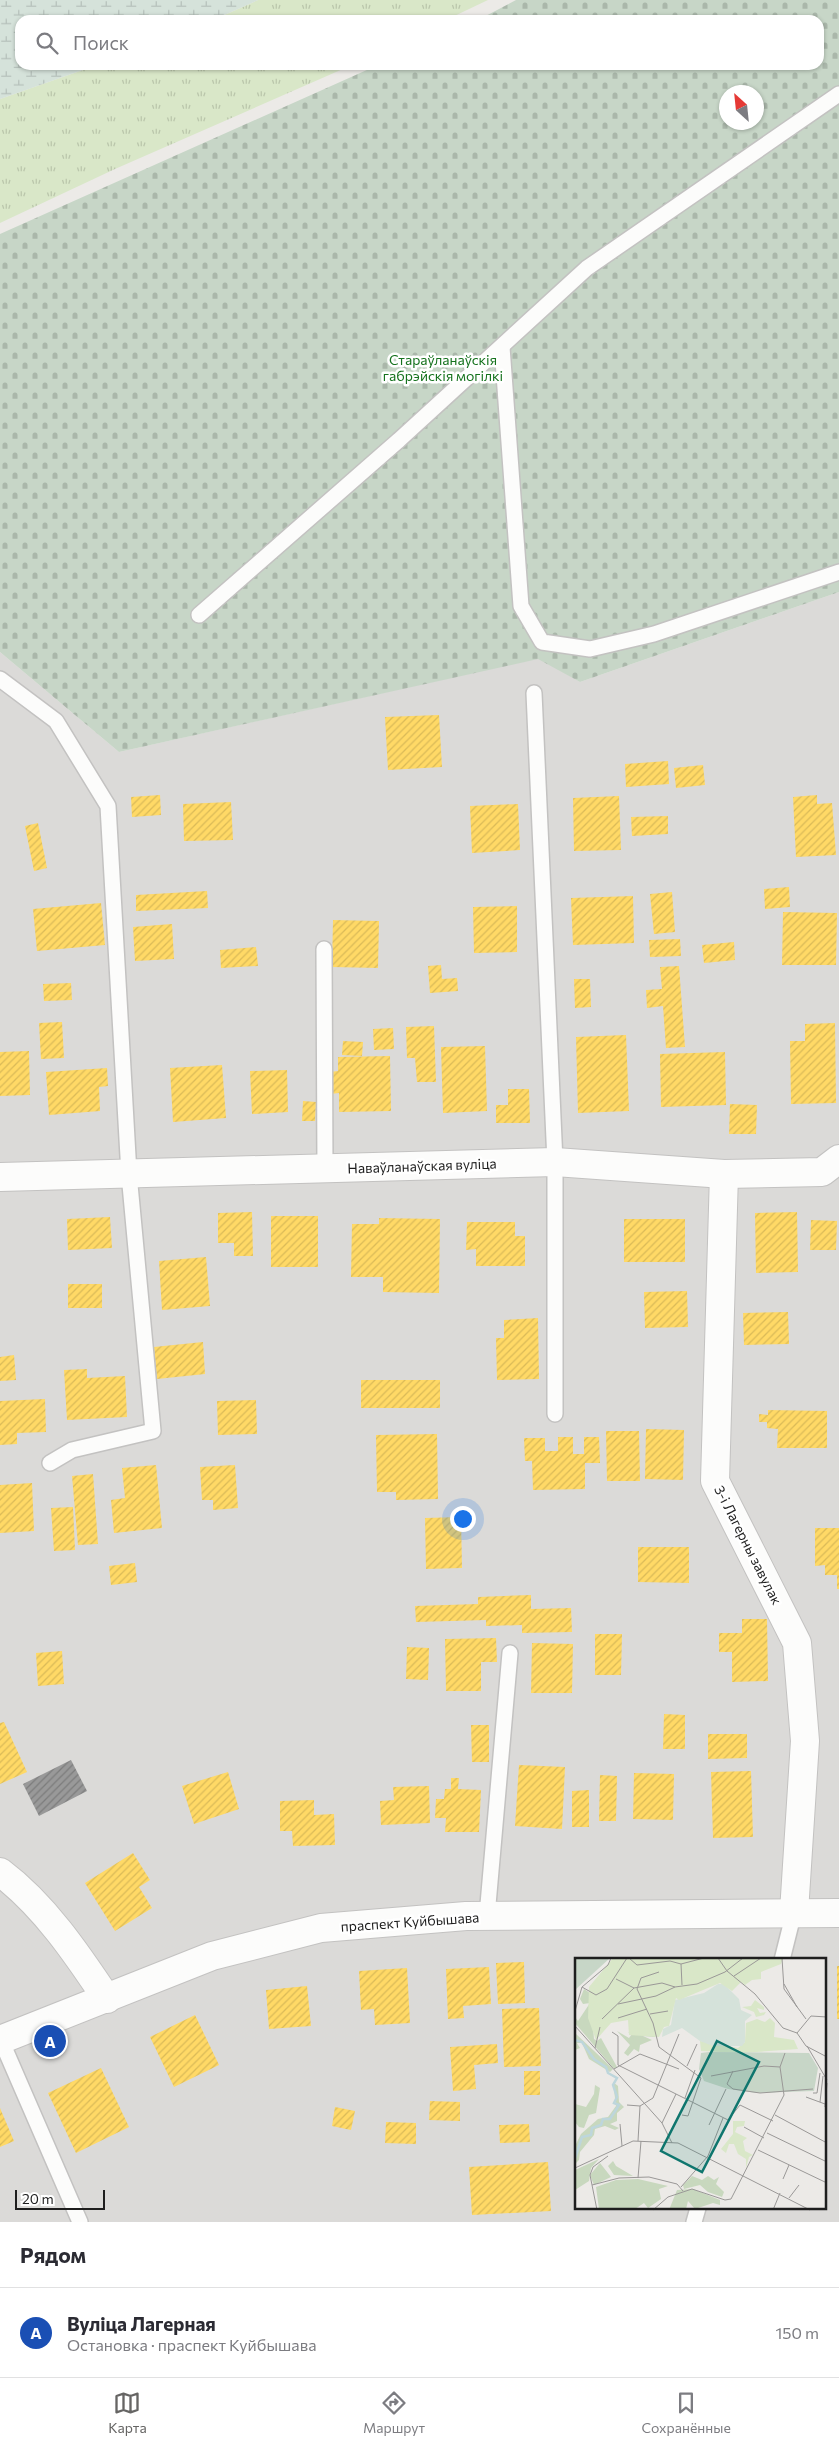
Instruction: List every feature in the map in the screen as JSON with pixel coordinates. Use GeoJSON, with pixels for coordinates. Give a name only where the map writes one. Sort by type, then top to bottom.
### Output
{"type":"FeatureCollection","features":[{"type":"Feature","properties":{"kind":"street","name":"Наваўланаўская вуліца"},"geometry":{"type":"LineString","coordinates":[[0,1178],[555,1162],[724,1174],[822,1172],[839,1159]]}},
{"type":"Feature","properties":{"kind":"street","name":"3-і Лагерны завулак"},"geometry":{"type":"LineString","coordinates":[[724,1174],[715,1481],[797,1643],[805,1741],[794,1912]]}},
{"type":"Feature","properties":{"kind":"street"},"geometry":{"type":"LineString","coordinates":[[0,1872],[13,1882],[69,1943],[107,1999]]}},
{"type":"Feature","properties":{"kind":"street","name":"праспект Куйбышава"},"geometry":{"type":"LineString","coordinates":[[0,2040],[212,1956],[321,1928],[487,1916],[839,1913]]}},
{"type":"Feature","properties":{"kind":"lane"},"geometry":{"type":"LineString","coordinates":[[199,615],[502,347],[587,268],[839,94]]}},
{"type":"Feature","properties":{"kind":"lane"},"geometry":{"type":"LineString","coordinates":[[502,347],[521,606],[542,642],[590,649],[654,634],[839,572]]}},
{"type":"Feature","properties":{"kind":"lane"},"geometry":{"type":"LineString","coordinates":[[0,679],[56,721],[108,806],[129,1174],[153,1430],[72,1450],[50,1463]]}},
{"type":"Feature","properties":{"kind":"lane"},"geometry":{"type":"LineString","coordinates":[[534,693],[555,1162],[555,1414]]}},
{"type":"Feature","properties":{"kind":"lane"},"geometry":{"type":"LineString","coordinates":[[324,950],[324,1169]]}},
{"type":"Feature","properties":{"kind":"lane"},"geometry":{"type":"LineString","coordinates":[[487,1916],[510,1653]]}},
{"type":"Feature","properties":{"kind":"lane"},"geometry":{"type":"LineString","coordinates":[[782,1958],[794,1912]]}},
{"type":"Feature","properties":{"kind":"lane"},"geometry":{"type":"LineString","coordinates":[[0,2040],[80,2222]]}},
{"type":"Feature","properties":{"kind":"shaded area"},"geometry":{"type":"Polygon","coordinates":[[[839,592],[839,2222],[0,2222],[0,652],[119,752],[539,658],[580,682],[839,592]]]}},
{"type":"Feature","properties":{"kind":"green space"},"geometry":{"type":"Polygon","coordinates":[[[0,0],[258,0],[224,15],[15,15],[15,70],[83,70],[0,99],[0,0]]]}},
{"type":"Feature","properties":{"kind":"green space"},"geometry":{"type":"Polygon","coordinates":[[[258,0],[488,0],[456,15],[224,15],[258,0]]]}},
{"type":"Feature","properties":{"kind":"green space","name":"Стараўланаўскія габрэйскія могілкі"},"geometry":{"type":"Polygon","coordinates":[[[516,0],[839,0],[839,592],[580,682],[538,659],[119,752],[0,652],[0,234],[367,70],[824,70],[824,15],[488,15],[516,0]]]}},
{"type":"Feature","properties":{"kind":"green space"},"geometry":{"type":"Polygon","coordinates":[[[83,70],[341,70],[115,169],[0,223],[0,99],[83,70]]]}},
{"type":"Feature","properties":{"kind":"building: Жильё"},"geometry":{"type":"Polygon","coordinates":[[[439,715],[442,767],[388,770],[385,717],[439,715]]]}},
{"type":"Feature","properties":{"kind":"building: Жильё"},"geometry":{"type":"Polygon","coordinates":[[[668,761],[669,784],[626,787],[625,764],[668,761]]]}},
{"type":"Feature","properties":{"kind":"building: Жильё"},"geometry":{"type":"Polygon","coordinates":[[[703,765],[705,785],[676,788],[674,768],[703,765]]]}},
{"type":"Feature","properties":{"kind":"building: Жильё"},"geometry":{"type":"Polygon","coordinates":[[[160,795],[161,815],[132,817],[131,797],[160,795]]]}},
{"type":"Feature","properties":{"kind":"building: Жильё"},"geometry":{"type":"Polygon","coordinates":[[[817,795],[817,804],[832,803],[836,855],[796,857],[793,797],[817,795]]]}},
{"type":"Feature","properties":{"kind":"building: Жильё"},"geometry":{"type":"Polygon","coordinates":[[[619,796],[621,850],[574,851],[573,798],[619,796]]]}},
{"type":"Feature","properties":{"kind":"building: Жильё"},"geometry":{"type":"Polygon","coordinates":[[[231,802],[233,840],[184,841],[183,804],[231,802]]]}},
{"type":"Feature","properties":{"kind":"building: Жильё"},"geometry":{"type":"Polygon","coordinates":[[[518,804],[520,850],[472,853],[470,806],[518,804]]]}},
{"type":"Feature","properties":{"kind":"building: Жильё"},"geometry":{"type":"Polygon","coordinates":[[[668,816],[668,834],[632,836],[631,817],[668,816]]]}},
{"type":"Feature","properties":{"kind":"building: Жильё"},"geometry":{"type":"Polygon","coordinates":[[[38,823],[47,868],[34,871],[25,826],[38,823]]]}},
{"type":"Feature","properties":{"kind":"building: Жильё"},"geometry":{"type":"Polygon","coordinates":[[[789,887],[790,907],[765,909],[764,889],[789,887]]]}},
{"type":"Feature","properties":{"kind":"building: Жильё"},"geometry":{"type":"Polygon","coordinates":[[[207,891],[208,908],[136,911],[136,895],[207,891]]]}},
{"type":"Feature","properties":{"kind":"building: Жильё"},"geometry":{"type":"Polygon","coordinates":[[[672,892],[675,932],[654,934],[650,894],[672,892]]]}},
{"type":"Feature","properties":{"kind":"building: Жильё"},"geometry":{"type":"Polygon","coordinates":[[[633,896],[634,943],[573,945],[571,898],[633,896]]]}},
{"type":"Feature","properties":{"kind":"building: Жильё"},"geometry":{"type":"Polygon","coordinates":[[[101,903],[105,945],[37,951],[33,909],[101,903]]]}},
{"type":"Feature","properties":{"kind":"building: Жильё"},"geometry":{"type":"Polygon","coordinates":[[[517,906],[517,952],[474,953],[473,907],[517,906]]]}},
{"type":"Feature","properties":{"kind":"building: Жильё"},"geometry":{"type":"Polygon","coordinates":[[[783,912],[837,913],[836,965],[782,965],[783,912]]]}},
{"type":"Feature","properties":{"kind":"building: Жильё"},"geometry":{"type":"Polygon","coordinates":[[[333,920],[379,921],[378,968],[332,967],[333,920]]]}},
{"type":"Feature","properties":{"kind":"building: Жильё"},"geometry":{"type":"Polygon","coordinates":[[[172,924],[174,959],[135,961],[133,927],[172,924]]]}},
{"type":"Feature","properties":{"kind":"building: Жильё"},"geometry":{"type":"Polygon","coordinates":[[[680,939],[681,956],[650,957],[649,940],[680,939]]]}},
{"type":"Feature","properties":{"kind":"building: Жильё"},"geometry":{"type":"Polygon","coordinates":[[[734,942],[735,960],[704,963],[702,945],[734,942]]]}},
{"type":"Feature","properties":{"kind":"building: Жильё"},"geometry":{"type":"Polygon","coordinates":[[[256,947],[258,966],[221,968],[220,950],[256,947]]]}},
{"type":"Feature","properties":{"kind":"building: Жильё"},"geometry":{"type":"Polygon","coordinates":[[[441,965],[442,979],[457,978],[458,991],[430,993],[428,966],[441,965]]]}},
{"type":"Feature","properties":{"kind":"building: Жильё"},"geometry":{"type":"Polygon","coordinates":[[[679,966],[685,1047],[666,1048],[663,1006],[647,1008],[646,990],[662,989],[660,967],[679,966]]]}},
{"type":"Feature","properties":{"kind":"building: Жильё"},"geometry":{"type":"Polygon","coordinates":[[[574,979],[590,979],[591,1007],[575,1008],[574,979]]]}},
{"type":"Feature","properties":{"kind":"building: Жильё"},"geometry":{"type":"Polygon","coordinates":[[[71,983],[72,1000],[44,1001],[43,984],[71,983]]]}},
{"type":"Feature","properties":{"kind":"building: Жильё"},"geometry":{"type":"Polygon","coordinates":[[[62,1022],[64,1058],[41,1059],[39,1023],[62,1022]]]}},
{"type":"Feature","properties":{"kind":"building: Жильё"},"geometry":{"type":"Polygon","coordinates":[[[835,1023],[836,1103],[791,1104],[790,1041],[805,1041],[805,1024],[835,1023]]]}},
{"type":"Feature","properties":{"kind":"building: Жильё"},"geometry":{"type":"Polygon","coordinates":[[[434,1026],[436,1082],[417,1082],[415,1058],[407,1058],[406,1027],[434,1026]]]}},
{"type":"Feature","properties":{"kind":"building: Жильё"},"geometry":{"type":"Polygon","coordinates":[[[393,1028],[394,1049],[374,1050],[373,1029],[393,1028]]]}},
{"type":"Feature","properties":{"kind":"building: Жильё"},"geometry":{"type":"Polygon","coordinates":[[[626,1035],[629,1111],[578,1113],[576,1037],[626,1035]]]}},
{"type":"Feature","properties":{"kind":"building: Жильё"},"geometry":{"type":"Polygon","coordinates":[[[343,1041],[363,1042],[362,1056],[342,1055],[343,1041]]]}},
{"type":"Feature","properties":{"kind":"building: Жильё"},"geometry":{"type":"Polygon","coordinates":[[[485,1046],[487,1111],[443,1113],[441,1047],[485,1046]]]}},
{"type":"Feature","properties":{"kind":"building: Жильё"},"geometry":{"type":"Polygon","coordinates":[[[29,1051],[30,1095],[0,1096],[0,1052],[29,1051]]]}},
{"type":"Feature","properties":{"kind":"building: Жильё"},"geometry":{"type":"Polygon","coordinates":[[[725,1052],[726,1105],[661,1107],[660,1054],[725,1052]]]}},
{"type":"Feature","properties":{"kind":"building: Жильё"},"geometry":{"type":"Polygon","coordinates":[[[390,1056],[391,1111],[339,1112],[339,1093],[330,1094],[330,1072],[338,1071],[338,1057],[390,1056]]]}},
{"type":"Feature","properties":{"kind":"building: Жильё"},"geometry":{"type":"Polygon","coordinates":[[[222,1065],[226,1118],[173,1122],[170,1068],[222,1065]]]}},
{"type":"Feature","properties":{"kind":"building: Жильё"},"geometry":{"type":"Polygon","coordinates":[[[107,1068],[108,1086],[99,1087],[100,1111],[49,1115],[46,1072],[107,1068]]]}},
{"type":"Feature","properties":{"kind":"building: Жильё"},"geometry":{"type":"Polygon","coordinates":[[[287,1070],[288,1112],[252,1114],[250,1071],[287,1070]]]}},
{"type":"Feature","properties":{"kind":"building: Жильё"},"geometry":{"type":"Polygon","coordinates":[[[508,1089],[529,1089],[530,1123],[496,1123],[496,1105],[508,1105],[508,1089]]]}},
{"type":"Feature","properties":{"kind":"building: Жильё"},"geometry":{"type":"Polygon","coordinates":[[[303,1101],[316,1102],[315,1121],[302,1121],[303,1101]]]}},
{"type":"Feature","properties":{"kind":"building: Жильё"},"geometry":{"type":"Polygon","coordinates":[[[730,1104],[757,1105],[756,1134],[729,1134],[730,1104]]]}},
{"type":"Feature","properties":{"kind":"building: Жильё"},"geometry":{"type":"Polygon","coordinates":[[[252,1212],[253,1256],[234,1256],[234,1243],[218,1243],[218,1213],[252,1212]]]}},
{"type":"Feature","properties":{"kind":"building: Жильё"},"geometry":{"type":"Polygon","coordinates":[[[797,1212],[798,1272],[756,1273],[755,1213],[797,1212]]]}},
{"type":"Feature","properties":{"kind":"building: Жильё"},"geometry":{"type":"Polygon","coordinates":[[[271,1216],[318,1216],[318,1267],[271,1267],[271,1216]]]}},
{"type":"Feature","properties":{"kind":"building: Жильё"},"geometry":{"type":"Polygon","coordinates":[[[110,1217],[112,1248],[68,1250],[67,1219],[110,1217]]]}},
{"type":"Feature","properties":{"kind":"building: Жильё"},"geometry":{"type":"Polygon","coordinates":[[[379,1218],[440,1219],[439,1293],[383,1292],[383,1277],[351,1277],[352,1224],[379,1224],[379,1218]]]}},
{"type":"Feature","properties":{"kind":"building: Жильё"},"geometry":{"type":"Polygon","coordinates":[[[624,1219],[685,1219],[685,1262],[624,1262],[624,1219]]]}},
{"type":"Feature","properties":{"kind":"building: Жильё"},"geometry":{"type":"Polygon","coordinates":[[[811,1220],[837,1221],[836,1250],[810,1250],[811,1220]]]}},
{"type":"Feature","properties":{"kind":"building: Жильё"},"geometry":{"type":"Polygon","coordinates":[[[467,1222],[515,1222],[515,1236],[525,1236],[525,1266],[476,1266],[476,1249],[466,1250],[467,1222]]]}},
{"type":"Feature","properties":{"kind":"building: Жильё"},"geometry":{"type":"Polygon","coordinates":[[[206,1257],[210,1306],[162,1310],[159,1261],[206,1257]]]}},
{"type":"Feature","properties":{"kind":"building: Жильё"},"geometry":{"type":"Polygon","coordinates":[[[68,1284],[102,1284],[102,1308],[68,1308],[68,1284]]]}},
{"type":"Feature","properties":{"kind":"building: Жильё"},"geometry":{"type":"Polygon","coordinates":[[[687,1291],[688,1327],[645,1328],[644,1292],[687,1291]]]}},
{"type":"Feature","properties":{"kind":"building: Жильё"},"geometry":{"type":"Polygon","coordinates":[[[788,1312],[789,1344],[744,1345],[743,1313],[788,1312]]]}},
{"type":"Feature","properties":{"kind":"building: Жильё"},"geometry":{"type":"Polygon","coordinates":[[[538,1318],[539,1379],[497,1380],[496,1338],[504,1338],[504,1320],[538,1318]]]}},
{"type":"Feature","properties":{"kind":"building: Жильё"},"geometry":{"type":"Polygon","coordinates":[[[203,1342],[205,1374],[157,1379],[154,1347],[203,1342]]]}},
{"type":"Feature","properties":{"kind":"building: Жильё"},"geometry":{"type":"Polygon","coordinates":[[[14,1355],[16,1380],[0,1381],[0,1357],[14,1355]]]}},
{"type":"Feature","properties":{"kind":"building: Жильё"},"geometry":{"type":"Polygon","coordinates":[[[87,1369],[87,1378],[125,1376],[127,1417],[67,1420],[64,1370],[87,1369]]]}},
{"type":"Feature","properties":{"kind":"building: Жильё"},"geometry":{"type":"Polygon","coordinates":[[[361,1380],[440,1380],[440,1408],[361,1408],[361,1380]]]}},
{"type":"Feature","properties":{"kind":"building: Жильё"},"geometry":{"type":"Polygon","coordinates":[[[45,1399],[46,1432],[17,1433],[17,1444],[0,1445],[0,1401],[45,1399]]]}},
{"type":"Feature","properties":{"kind":"building: Жильё"},"geometry":{"type":"Polygon","coordinates":[[[256,1400],[257,1434],[218,1435],[217,1401],[256,1400]]]}},
{"type":"Feature","properties":{"kind":"building: Жильё"},"geometry":{"type":"Polygon","coordinates":[[[768,1410],[827,1411],[827,1448],[777,1448],[778,1429],[767,1428],[767,1422],[759,1422],[759,1414],[768,1415],[768,1410]]]}},
{"type":"Feature","properties":{"kind":"building: Жильё"},"geometry":{"type":"Polygon","coordinates":[[[646,1429],[684,1430],[683,1480],[645,1479],[646,1429]]]}},
{"type":"Feature","properties":{"kind":"building: Жильё"},"geometry":{"type":"Polygon","coordinates":[[[606,1431],[639,1431],[640,1481],[607,1481],[606,1431]]]}},
{"type":"Feature","properties":{"kind":"building: Жильё"},"geometry":{"type":"Polygon","coordinates":[[[437,1434],[438,1499],[396,1500],[396,1492],[377,1492],[376,1435],[437,1434]]]}},
{"type":"Feature","properties":{"kind":"building: Жильё"},"geometry":{"type":"Polygon","coordinates":[[[558,1437],[573,1437],[573,1454],[584,1454],[584,1437],[599,1437],[600,1463],[585,1463],[585,1489],[533,1490],[532,1461],[525,1461],[524,1438],[545,1438],[545,1451],[558,1451],[558,1437]]]}},
{"type":"Feature","properties":{"kind":"building: Жильё"},"geometry":{"type":"Polygon","coordinates":[[[156,1465],[162,1528],[114,1533],[111,1500],[125,1498],[122,1468],[156,1465]]]}},
{"type":"Feature","properties":{"kind":"building: Жильё"},"geometry":{"type":"Polygon","coordinates":[[[235,1465],[238,1508],[213,1510],[213,1500],[202,1500],[200,1467],[235,1465]]]}},
{"type":"Feature","properties":{"kind":"building: Жильё"},"geometry":{"type":"Polygon","coordinates":[[[93,1474],[98,1544],[78,1545],[72,1476],[93,1474]]]}},
{"type":"Feature","properties":{"kind":"building: Жильё"},"geometry":{"type":"Polygon","coordinates":[[[32,1483],[34,1531],[0,1533],[0,1485],[32,1483]]]}},
{"type":"Feature","properties":{"kind":"building: Жильё"},"geometry":{"type":"Polygon","coordinates":[[[73,1507],[75,1550],[54,1551],[51,1508],[73,1507]]]}},
{"type":"Feature","properties":{"kind":"building: Жильё"},"geometry":{"type":"Polygon","coordinates":[[[461,1517],[462,1568],[426,1569],[425,1518],[461,1517]]]}},
{"type":"Feature","properties":{"kind":"building: Жильё"},"geometry":{"type":"Polygon","coordinates":[[[815,1528],[839,1528],[839,1589],[837,1589],[837,1575],[825,1575],[825,1565],[815,1566],[815,1528]]]}},
{"type":"Feature","properties":{"kind":"building: Жильё"},"geometry":{"type":"Polygon","coordinates":[[[638,1547],[689,1547],[689,1583],[638,1582],[638,1547]]]}},
{"type":"Feature","properties":{"kind":"building: Жильё"},"geometry":{"type":"Polygon","coordinates":[[[135,1563],[137,1582],[111,1585],[109,1566],[135,1563]]]}},
{"type":"Feature","properties":{"kind":"building: Жильё"},"geometry":{"type":"Polygon","coordinates":[[[531,1595],[531,1609],[571,1608],[572,1632],[522,1633],[522,1625],[486,1626],[486,1620],[416,1622],[415,1606],[478,1604],[478,1597],[531,1595]]]}},
{"type":"Feature","properties":{"kind":"building: Жильё"},"geometry":{"type":"Polygon","coordinates":[[[742,1619],[767,1619],[768,1681],[732,1682],[732,1652],[719,1652],[719,1633],[742,1633],[742,1619]]]}},
{"type":"Feature","properties":{"kind":"building: Жильё"},"geometry":{"type":"Polygon","coordinates":[[[595,1634],[622,1634],[621,1675],[595,1675],[595,1634]]]}},
{"type":"Feature","properties":{"kind":"building: Жильё"},"geometry":{"type":"Polygon","coordinates":[[[496,1638],[497,1662],[481,1662],[481,1691],[446,1691],[445,1639],[496,1638]]]}},
{"type":"Feature","properties":{"kind":"building: Жильё"},"geometry":{"type":"Polygon","coordinates":[[[532,1643],[573,1644],[572,1693],[531,1693],[532,1643]]]}},
{"type":"Feature","properties":{"kind":"building: Жильё"},"geometry":{"type":"Polygon","coordinates":[[[407,1647],[429,1648],[428,1680],[406,1679],[407,1647]]]}},
{"type":"Feature","properties":{"kind":"building: Жильё"},"geometry":{"type":"Polygon","coordinates":[[[62,1651],[64,1684],[38,1686],[36,1653],[62,1651]]]}},
{"type":"Feature","properties":{"kind":"building: Жильё"},"geometry":{"type":"Polygon","coordinates":[[[664,1714],[685,1715],[685,1749],[663,1749],[664,1714]]]}},
{"type":"Feature","properties":{"kind":"building: Жильё"},"geometry":{"type":"Polygon","coordinates":[[[4,1722],[27,1772],[0,1784],[0,1723],[4,1722]]]}},
{"type":"Feature","properties":{"kind":"building: Жильё"},"geometry":{"type":"Polygon","coordinates":[[[471,1725],[489,1725],[489,1762],[472,1762],[471,1725]]]}},
{"type":"Feature","properties":{"kind":"building: Жильё"},"geometry":{"type":"Polygon","coordinates":[[[708,1734],[747,1734],[747,1758],[708,1759],[708,1734]]]}},
{"type":"Feature","properties":{"kind":"building: Жильё"},"geometry":{"type":"Polygon","coordinates":[[[519,1765],[565,1767],[562,1829],[515,1826],[519,1765]]]}},
{"type":"Feature","properties":{"kind":"building: Жильё"},"geometry":{"type":"Polygon","coordinates":[[[751,1771],[753,1837],[713,1838],[711,1772],[751,1771]]]}},
{"type":"Feature","properties":{"kind":"building: Жильё"},"geometry":{"type":"Polygon","coordinates":[[[228,1772],[239,1809],[194,1824],[182,1786],[228,1772]]]}},
{"type":"Feature","properties":{"kind":"building: Жильё"},"geometry":{"type":"Polygon","coordinates":[[[634,1773],[674,1774],[673,1820],[633,1819],[634,1773]]]}},
{"type":"Feature","properties":{"kind":"building: Жильё"},"geometry":{"type":"Polygon","coordinates":[[[600,1775],[617,1776],[616,1821],[599,1821],[600,1775]]]}},
{"type":"Feature","properties":{"kind":"building: Жильё"},"geometry":{"type":"Polygon","coordinates":[[[451,1778],[459,1778],[458,1789],[481,1790],[479,1832],[445,1832],[446,1818],[435,1818],[436,1799],[444,1799],[445,1789],[451,1789],[451,1778]]]}},
{"type":"Feature","properties":{"kind":"building: Жильё"},"geometry":{"type":"Polygon","coordinates":[[[429,1786],[430,1823],[381,1825],[380,1801],[394,1800],[393,1787],[429,1786]]]}},
{"type":"Feature","properties":{"kind":"building: Жильё"},"geometry":{"type":"Polygon","coordinates":[[[589,1790],[589,1827],[572,1827],[572,1791],[589,1790]]]}},
{"type":"Feature","properties":{"kind":"building: Жильё"},"geometry":{"type":"Polygon","coordinates":[[[314,1800],[314,1815],[334,1814],[335,1845],[293,1846],[292,1831],[280,1831],[280,1801],[314,1800]]]}},
{"type":"Feature","properties":{"kind":"building: Жильё"},"geometry":{"type":"Polygon","coordinates":[[[133,1853],[150,1880],[139,1887],[152,1908],[115,1931],[85,1883],[133,1853]]]}},
{"type":"Feature","properties":{"kind":"building: Жильё"},"geometry":{"type":"Polygon","coordinates":[[[524,1962],[525,2003],[498,2004],[496,1963],[524,1962]]]}},
{"type":"Feature","properties":{"kind":"building: Жильё"},"geometry":{"type":"Polygon","coordinates":[[[837,1966],[839,1966],[839,2019],[837,2019],[837,1966]]]}},
{"type":"Feature","properties":{"kind":"building: Жильё"},"geometry":{"type":"Polygon","coordinates":[[[489,1967],[491,2004],[463,2006],[464,2018],[448,2019],[446,1969],[489,1967]]]}},
{"type":"Feature","properties":{"kind":"building: Жильё"},"geometry":{"type":"Polygon","coordinates":[[[407,1968],[410,2023],[375,2025],[374,2009],[361,2010],[359,1971],[407,1968]]]}},
{"type":"Feature","properties":{"kind":"building: Жильё"},"geometry":{"type":"Polygon","coordinates":[[[307,1986],[311,2026],[269,2029],[266,1990],[307,1986]]]}},
{"type":"Feature","properties":{"kind":"building: Жильё"},"geometry":{"type":"Polygon","coordinates":[[[539,2008],[541,2066],[504,2067],[502,2009],[539,2008]]]}},
{"type":"Feature","properties":{"kind":"building: Жильё"},"geometry":{"type":"Polygon","coordinates":[[[195,2015],[219,2065],[174,2087],[150,2037],[195,2015]]]}},
{"type":"Feature","properties":{"kind":"building: Жильё"},"geometry":{"type":"Polygon","coordinates":[[[497,2044],[498,2063],[474,2065],[476,2089],[453,2091],[450,2047],[497,2044]]]}},
{"type":"Feature","properties":{"kind":"building: Жильё"},"geometry":{"type":"Polygon","coordinates":[[[101,2068],[129,2127],[76,2153],[48,2093],[101,2068]]]}},
{"type":"Feature","properties":{"kind":"building: Жильё"},"geometry":{"type":"Polygon","coordinates":[[[524,2071],[540,2071],[540,2095],[524,2095],[524,2071]]]}},
{"type":"Feature","properties":{"kind":"building: Жильё"},"geometry":{"type":"Polygon","coordinates":[[[430,2101],[460,2102],[460,2121],[429,2120],[430,2101]]]}},
{"type":"Feature","properties":{"kind":"building: Жильё"},"geometry":{"type":"Polygon","coordinates":[[[335,2107],[355,2111],[351,2130],[332,2126],[335,2107]]]}},
{"type":"Feature","properties":{"kind":"building: Жильё"},"geometry":{"type":"Polygon","coordinates":[[[0,2108],[14,2141],[0,2147],[0,2108]]]}},
{"type":"Feature","properties":{"kind":"building: Жильё"},"geometry":{"type":"Polygon","coordinates":[[[386,2122],[416,2123],[416,2144],[385,2143],[386,2122]]]}},
{"type":"Feature","properties":{"kind":"building: Жильё"},"geometry":{"type":"Polygon","coordinates":[[[529,2124],[530,2142],[500,2143],[499,2125],[529,2124]]]}},
{"type":"Feature","properties":{"kind":"building: Жильё"},"geometry":{"type":"Polygon","coordinates":[[[548,2162],[551,2211],[472,2215],[469,2167],[548,2162]]]}},
{"type":"Feature","properties":{"kind":"building: Промзона"},"geometry":{"type":"Polygon","coordinates":[[[71,1760],[87,1791],[39,1816],[23,1784],[71,1760]]]}},
{"type":"Feature","properties":{"kind":"place","name":"Вуліца Лагерная"},"geometry":{"type":"Point","coordinates":[50,2041]}}]}
